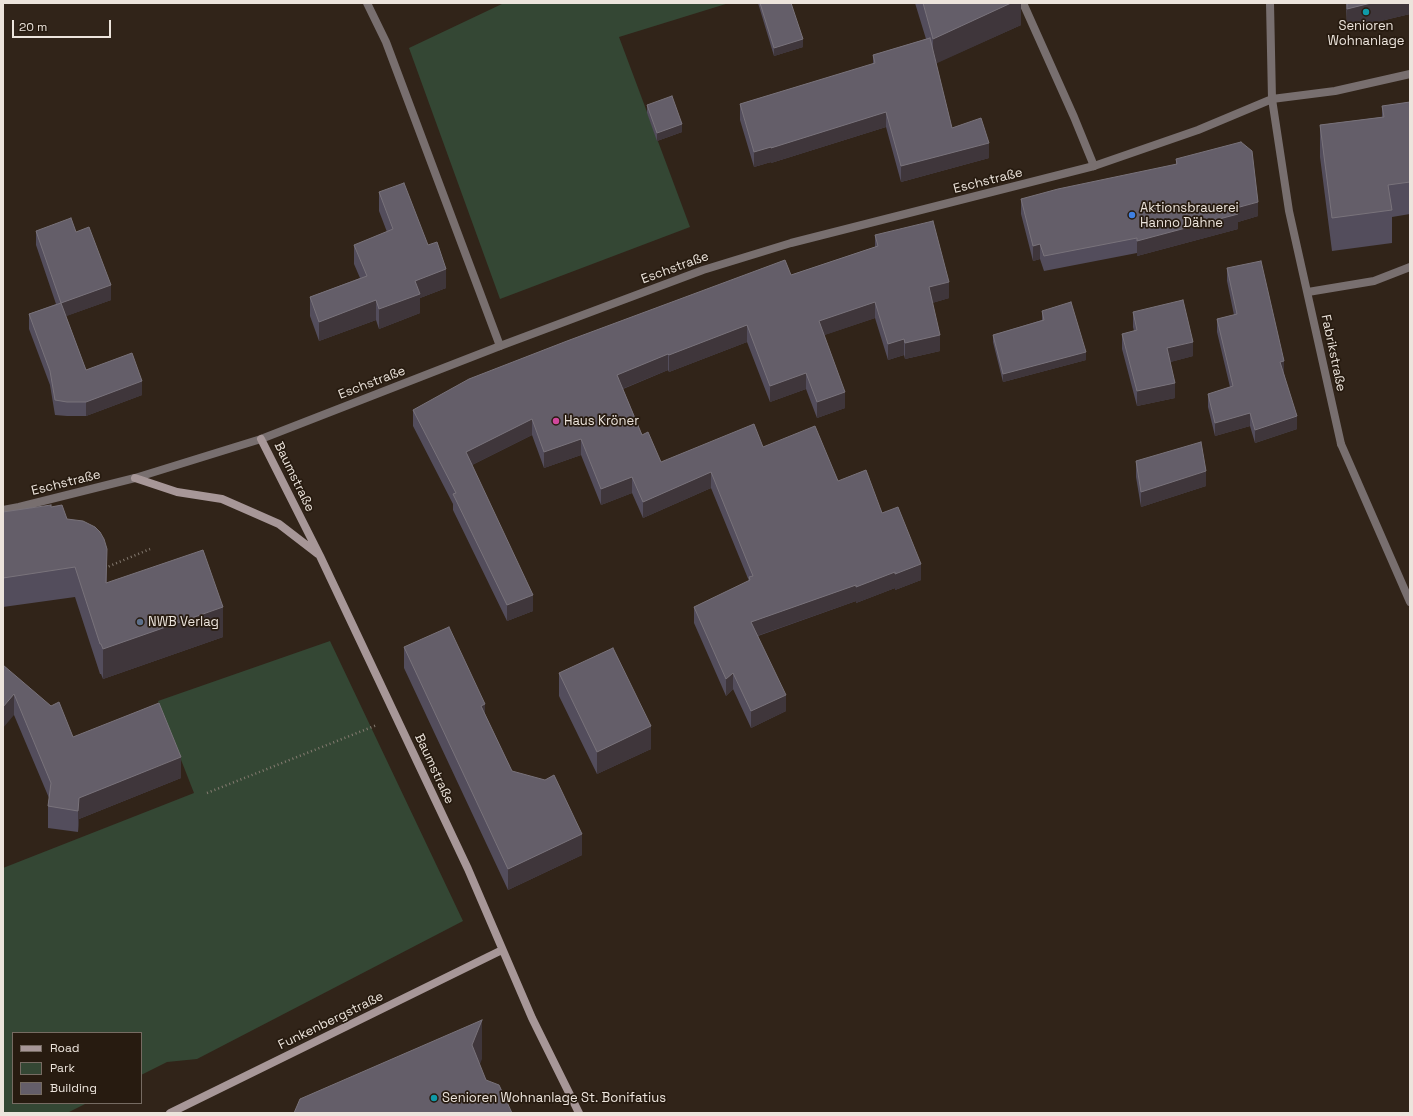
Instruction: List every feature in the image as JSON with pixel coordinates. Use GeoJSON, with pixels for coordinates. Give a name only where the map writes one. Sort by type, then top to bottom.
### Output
{"type":"FeatureCollection","features":[{"type":"Feature","properties":{"kind":"street"},"geometry":{"type":"LineString","coordinates":[[367,3],[386,42],[500,346]]}},
{"type":"Feature","properties":{"kind":"street"},"geometry":{"type":"LineString","coordinates":[[1023,3],[1074,117],[1094,166]]}},
{"type":"Feature","properties":{"kind":"street"},"geometry":{"type":"LineString","coordinates":[[1270,3],[1272,99]]}},
{"type":"Feature","properties":{"kind":"street","name":"Eschstraße"},"geometry":{"type":"LineString","coordinates":[[3,510],[135,478],[261,439],[500,346],[703,270],[791,243],[1094,166],[1198,130],[1272,99],[1335,91],[1410,74]]}},
{"type":"Feature","properties":{"kind":"street","name":"Fabrikstraße"},"geometry":{"type":"LineString","coordinates":[[1272,99],[1289,211],[1341,444],[1410,602]]}},
{"type":"Feature","properties":{"kind":"street"},"geometry":{"type":"LineString","coordinates":[[1308,292],[1374,281],[1410,267]]}},
{"type":"Feature","properties":{"kind":"street","name":"Baumstraße"},"geometry":{"type":"LineString","coordinates":[[261,439],[320,556],[468,869],[532,1018],[579,1113]]}},
{"type":"Feature","properties":{"kind":"street"},"geometry":{"type":"LineString","coordinates":[[135,478],[177,492],[222,499],[254,512],[279,524],[320,556]]}},
{"type":"Feature","properties":{"kind":"street","name":"Funkenbergstraße"},"geometry":{"type":"LineString","coordinates":[[170,1113],[502,950]]}},
{"type":"Feature","properties":{"kind":"path"},"geometry":{"type":"LineString","coordinates":[[104,569],[150,549]]}},
{"type":"Feature","properties":{"kind":"path"},"geometry":{"type":"LineString","coordinates":[[206,793],[396,717]]}},
{"type":"Feature","properties":{"kind":"green space"},"geometry":{"type":"Polygon","coordinates":[[[504,3],[729,3],[619,37],[690,227],[500,299],[409,48],[504,3]]]}},
{"type":"Feature","properties":{"kind":"green space"},"geometry":{"type":"Polygon","coordinates":[[[330,641],[463,921],[197,1059],[167,1062],[142,1074],[142,1032],[12,1032],[12,1104],[85,1104],[67,1113],[3,1113],[3,868],[194,793],[158,701],[330,641]]]}},
{"type":"Feature","properties":{"kind":"building"},"geometry":{"type":"Polygon","coordinates":[[[760,3],[791,3],[803,39],[774,48],[760,3]]]}},
{"type":"Feature","properties":{"kind":"building"},"geometry":{"type":"Polygon","coordinates":[[[923,3],[1011,3],[933,39],[923,3]]]}},
{"type":"Feature","properties":{"kind":"building"},"geometry":{"type":"Polygon","coordinates":[[[1347,3],[1371,3],[1347,9],[1347,3]]]}},
{"type":"Feature","properties":{"kind":"building"},"geometry":{"type":"Polygon","coordinates":[[[930,38],[952,128],[981,118],[989,143],[901,166],[886,112],[754,152],[740,104],[875,63],[873,55],[930,38]]]}},
{"type":"Feature","properties":{"kind":"building"},"geometry":{"type":"Polygon","coordinates":[[[672,96],[682,124],[657,133],[647,105],[672,96]]]}},
{"type":"Feature","properties":{"kind":"building"},"geometry":{"type":"Polygon","coordinates":[[[1410,102],[1410,182],[1388,185],[1392,210],[1332,218],[1320,125],[1384,117],[1382,106],[1410,102]]]}},
{"type":"Feature","properties":{"kind":"building"},"geometry":{"type":"Polygon","coordinates":[[[1241,142],[1252,151],[1258,202],[1236,208],[1238,214],[1137,241],[1137,238],[1044,256],[1040,244],[1033,246],[1021,199],[1058,189],[1177,164],[1176,159],[1241,142]]]}},
{"type":"Feature","properties":{"kind":"building"},"geometry":{"type":"Polygon","coordinates":[[[404,183],[428,245],[437,242],[446,269],[415,281],[420,294],[379,309],[376,300],[319,322],[310,297],[367,276],[354,245],[393,229],[379,192],[404,183]]]}},
{"type":"Feature","properties":{"kind":"building"},"geometry":{"type":"Polygon","coordinates":[[[71,218],[76,232],[89,227],[111,285],[61,303],[36,231],[71,218]]]}},
{"type":"Feature","properties":{"kind":"building"},"geometry":{"type":"Polygon","coordinates":[[[933,221],[949,282],[929,287],[940,335],[905,343],[904,339],[888,344],[875,302],[819,321],[845,392],[817,402],[806,373],[770,386],[747,325],[669,355],[668,354],[617,375],[642,435],[648,432],[661,462],[754,424],[763,447],[815,426],[838,481],[866,470],[882,513],[898,507],[921,564],[751,622],[786,695],[751,711],[733,673],[726,679],[694,607],[750,580],[749,577],[753,576],[711,472],[643,502],[632,477],[601,489],[581,439],[544,452],[532,419],[466,452],[533,595],[507,605],[453,494],[456,493],[413,410],[469,379],[785,260],[791,275],[878,246],[875,235],[933,221]]]}},
{"type":"Feature","properties":{"kind":"building"},"geometry":{"type":"Polygon","coordinates":[[[1261,261],[1284,361],[1280,362],[1297,416],[1255,430],[1250,413],[1215,423],[1208,394],[1233,386],[1217,319],[1237,314],[1227,268],[1261,261]]]}},
{"type":"Feature","properties":{"kind":"building"},"geometry":{"type":"Polygon","coordinates":[[[1183,300],[1193,342],[1167,348],[1175,383],[1137,391],[1122,334],[1137,330],[1133,312],[1183,300]]]}},
{"type":"Feature","properties":{"kind":"building"},"geometry":{"type":"Polygon","coordinates":[[[1071,302],[1086,352],[1003,374],[993,335],[1044,320],[1042,311],[1071,302]]]}},
{"type":"Feature","properties":{"kind":"building"},"geometry":{"type":"Polygon","coordinates":[[[61,303],[86,370],[132,353],[142,381],[86,402],[67,402],[55,400],[50,371],[29,314],[61,303]]]}},
{"type":"Feature","properties":{"kind":"building"},"geometry":{"type":"Polygon","coordinates":[[[1201,442],[1206,471],[1141,492],[1136,461],[1201,442]]]}},
{"type":"Feature","properties":{"kind":"building"},"geometry":{"type":"Polygon","coordinates":[[[51,505],[51,507],[62,505],[67,519],[83,521],[95,527],[100,532],[107,549],[106,583],[203,550],[223,607],[103,649],[100,644],[75,567],[3,578],[3,512],[51,505]]]}},
{"type":"Feature","properties":{"kind":"building"},"geometry":{"type":"Polygon","coordinates":[[[449,627],[485,704],[481,706],[512,771],[545,780],[554,775],[582,834],[508,869],[404,647],[449,627]]]}},
{"type":"Feature","properties":{"kind":"building"},"geometry":{"type":"Polygon","coordinates":[[[613,648],[651,726],[597,752],[559,673],[613,648]]]}},
{"type":"Feature","properties":{"kind":"building"},"geometry":{"type":"Polygon","coordinates":[[[3,665],[51,706],[59,702],[73,737],[159,703],[181,757],[79,798],[78,811],[48,806],[51,783],[14,694],[3,707],[3,665]]]}},
{"type":"Feature","properties":{"kind":"building"},"geometry":{"type":"Polygon","coordinates":[[[482,1020],[472,1045],[486,1080],[499,1085],[512,1113],[294,1113],[300,1099],[482,1020]]]}},
{"type":"Feature","properties":{"kind":"place","name":"Senioren Wohnanlage"},"geometry":{"type":"Point","coordinates":[1366,12]}},
{"type":"Feature","properties":{"kind":"place","name":"Aktionsbrauerei Hanno Dähne"},"geometry":{"type":"Point","coordinates":[1132,215]}},
{"type":"Feature","properties":{"kind":"place","name":"Haus Kröner"},"geometry":{"type":"Point","coordinates":[556,421]}},
{"type":"Feature","properties":{"kind":"place","name":"NWB Verlag"},"geometry":{"type":"Point","coordinates":[140,622]}},
{"type":"Feature","properties":{"kind":"place","name":"Senioren Wohnanlage St. Bonifatius"},"geometry":{"type":"Point","coordinates":[434,1098]}}]}
